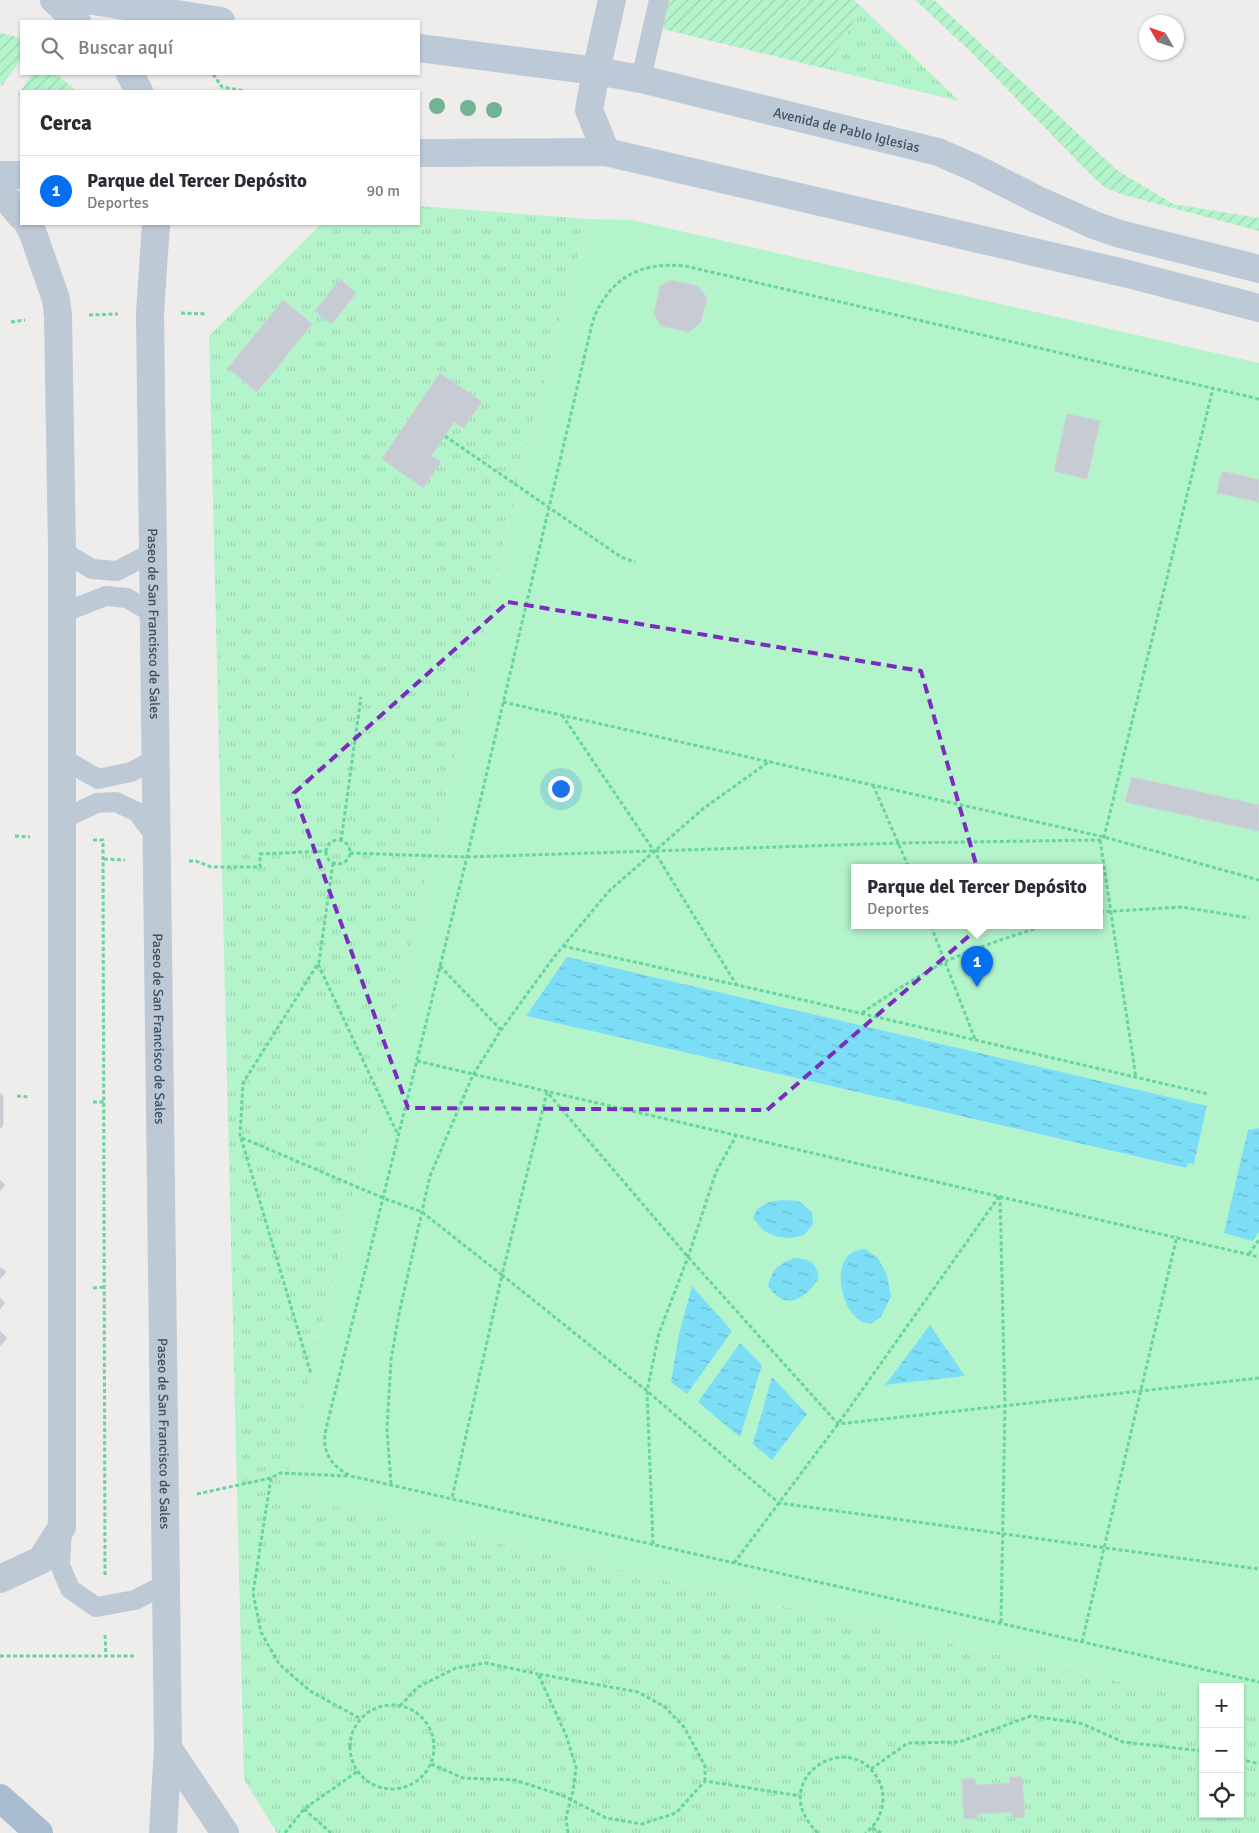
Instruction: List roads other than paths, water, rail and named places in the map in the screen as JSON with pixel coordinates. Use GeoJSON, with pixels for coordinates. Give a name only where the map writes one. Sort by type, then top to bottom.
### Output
{"type":"FeatureCollection","features":[{"type":"Feature","properties":{"kind":"main road"},"geometry":{"type":"LineString","coordinates":[[0,1798],[39,1833]]}},
{"type":"Feature","properties":{"kind":"street"},"geometry":{"type":"LineString","coordinates":[[54,0],[76,20]]}},
{"type":"Feature","properties":{"kind":"street"},"geometry":{"type":"LineString","coordinates":[[87,0],[215,20]]}},
{"type":"Feature","properties":{"kind":"street"},"geometry":{"type":"LineString","coordinates":[[606,152],[589,110],[596,71],[613,1]]}},
{"type":"Feature","properties":{"kind":"street","name":"Avenida de Pablo Iglesias"},"geometry":{"type":"LineString","coordinates":[[420,48],[596,71],[641,79],[938,152],[1094,225],[1120,234],[1259,270]]}},
{"type":"Feature","properties":{"kind":"street"},"geometry":{"type":"LineString","coordinates":[[130,75],[138,90]]}},
{"type":"Feature","properties":{"kind":"street"},"geometry":{"type":"LineString","coordinates":[[420,153],[606,152],[1124,273],[1259,308]]}},
{"type":"Feature","properties":{"kind":"street"},"geometry":{"type":"LineString","coordinates":[[0,175],[20,176]]}},
{"type":"Feature","properties":{"kind":"street"},"geometry":{"type":"LineString","coordinates":[[0,191],[20,215]]}},
{"type":"Feature","properties":{"kind":"street"},"geometry":{"type":"LineString","coordinates":[[0,1579],[41,1560],[62,1527],[63,828],[62,551],[58,316],[56,299],[29,225]]}},
{"type":"Feature","properties":{"kind":"street","name":"Paseo de San Francisco de Sales"},"geometry":{"type":"LineString","coordinates":[[156,225],[150,312],[168,1748],[163,1833]]}},
{"type":"Feature","properties":{"kind":"street"},"geometry":{"type":"LineString","coordinates":[[168,1748],[225,1833]]}},
{"type":"Feature","properties":{"kind":"lane"},"geometry":{"type":"LineString","coordinates":[[641,79],[660,0]]}},
{"type":"Feature","properties":{"kind":"lane"},"geometry":{"type":"LineString","coordinates":[[62,551],[92,569],[118,571],[153,552]]}},
{"type":"Feature","properties":{"kind":"lane"},"geometry":{"type":"LineString","coordinates":[[62,614],[106,596],[127,598],[154,614]]}},
{"type":"Feature","properties":{"kind":"lane"},"geometry":{"type":"LineString","coordinates":[[62,758],[98,779],[131,772],[156,758]]}},
{"type":"Feature","properties":{"kind":"lane"},"geometry":{"type":"LineString","coordinates":[[63,828],[97,803],[116,802],[137,812],[157,838]]}},
{"type":"Feature","properties":{"kind":"lane"},"geometry":{"type":"LineString","coordinates":[[62,1527],[60,1565],[70,1589],[96,1607],[135,1600],[166,1584]]}},
{"type":"Feature","properties":{"kind":"water"},"geometry":{"type":"Polygon","coordinates":[[[567,957],[1207,1106],[1194,1164],[1188,1163],[1186,1168],[526,1016],[567,957]]]}},
{"type":"Feature","properties":{"kind":"water"},"geometry":{"type":"Polygon","coordinates":[[[1259,1128],[1259,1232],[1253,1241],[1224,1233],[1248,1130],[1259,1128]]]}},
{"type":"Feature","properties":{"kind":"water"},"geometry":{"type":"Polygon","coordinates":[[[782,1200],[799,1201],[812,1212],[813,1224],[804,1235],[791,1238],[778,1237],[764,1231],[753,1218],[757,1209],[769,1202],[782,1200]]]}},
{"type":"Feature","properties":{"kind":"water"},"geometry":{"type":"Polygon","coordinates":[[[865,1249],[878,1258],[887,1275],[891,1296],[881,1317],[871,1324],[860,1320],[851,1312],[843,1295],[841,1285],[841,1275],[846,1258],[854,1251],[865,1249]]]}},
{"type":"Feature","properties":{"kind":"water"},"geometry":{"type":"Polygon","coordinates":[[[794,1258],[808,1260],[814,1264],[819,1278],[802,1296],[789,1301],[775,1294],[768,1286],[771,1275],[776,1268],[794,1258]]]}},
{"type":"Feature","properties":{"kind":"water"},"geometry":{"type":"Polygon","coordinates":[[[692,1286],[732,1331],[687,1394],[671,1382],[679,1334],[692,1286]]]}},
{"type":"Feature","properties":{"kind":"water"},"geometry":{"type":"Polygon","coordinates":[[[930,1325],[965,1376],[885,1385],[930,1325]]]}},
{"type":"Feature","properties":{"kind":"water"},"geometry":{"type":"Polygon","coordinates":[[[740,1343],[762,1365],[740,1437],[698,1402],[740,1343]]]}},
{"type":"Feature","properties":{"kind":"water"},"geometry":{"type":"Polygon","coordinates":[[[772,1377],[807,1414],[772,1460],[753,1444],[772,1377]]]}},
{"type":"Feature","properties":{"kind":"place","name":"Parque del Tercer Depósito"},"geometry":{"type":"Point","coordinates":[977,987]}}]}
